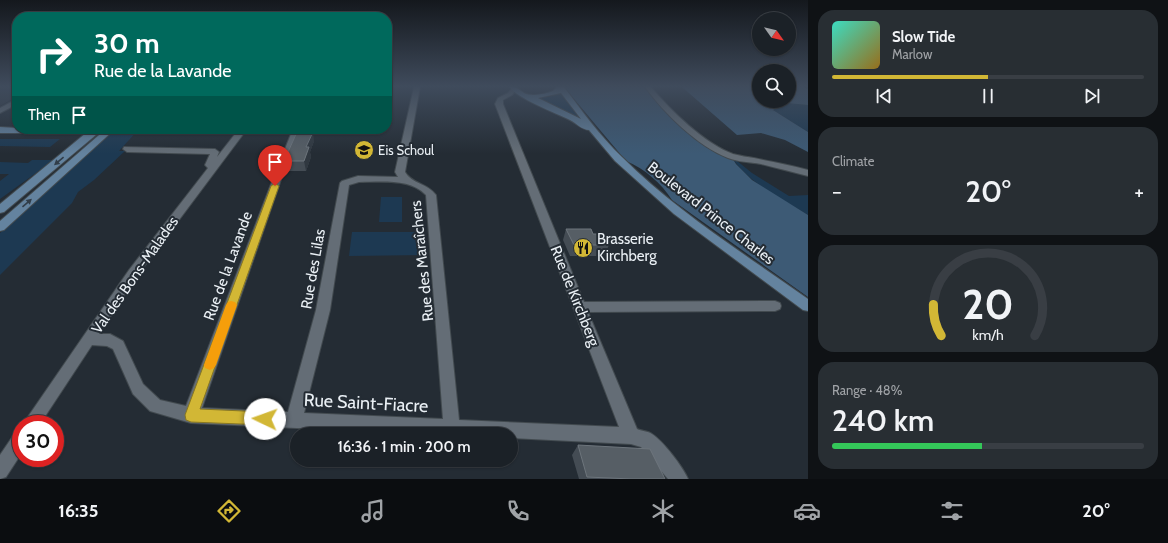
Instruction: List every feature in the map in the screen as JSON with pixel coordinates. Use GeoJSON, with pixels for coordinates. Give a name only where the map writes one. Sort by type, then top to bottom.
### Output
{"type":"FeatureCollection","features":[{"type":"Feature","properties":{"kind":"main road","name":"Boulevard Prince Charles"},"geometry":{"type":"LineString","coordinates":[[553,109],[578,121],[600,139]]}},
{"type":"Feature","properties":{"kind":"main road","name":"Boulevard Prince Charles"},"geometry":{"type":"LineString","coordinates":[[578,109],[600,139],[618,159],[678,212],[808,306]]}},
{"type":"Feature","properties":{"kind":"main road"},"geometry":{"type":"LineString","coordinates":[[0,130],[12,130]]}},
{"type":"Feature","properties":{"kind":"main road"},"geometry":{"type":"LineString","coordinates":[[0,135],[34,134]]}},
{"type":"Feature","properties":{"kind":"main road"},"geometry":{"type":"LineString","coordinates":[[0,210],[98,134]]}},
{"type":"Feature","properties":{"kind":"main road"},"geometry":{"type":"LineString","coordinates":[[0,227],[99,134]]}},
{"type":"Feature","properties":{"kind":"street","name":"Rue des Maraîchers"},"geometry":{"type":"LineString","coordinates":[[413,109],[400,172],[405,180],[422,186],[432,195],[452,427]]}},
{"type":"Feature","properties":{"kind":"street","name":"Rue de Kirchberg"},"geometry":{"type":"LineString","coordinates":[[501,109],[630,436]]}},
{"type":"Feature","properties":{"kind":"street"},"geometry":{"type":"LineString","coordinates":[[670,109],[693,133],[723,153],[730,156],[792,168],[808,173]]}},
{"type":"Feature","properties":{"kind":"street"},"geometry":{"type":"LineString","coordinates":[[214,168],[209,165],[215,152],[231,134]]}},
{"type":"Feature","properties":{"kind":"street","name":"Val des Bons-Malades"},"geometry":{"type":"LineString","coordinates":[[37,415],[90,339],[132,273],[239,134]]}},
{"type":"Feature","properties":{"kind":"street","name":"Rue de la Lavande"},"geometry":{"type":"LineString","coordinates":[[191,415],[280,171],[295,134]]}},
{"type":"Feature","properties":{"kind":"street"},"geometry":{"type":"LineString","coordinates":[[128,149],[215,152]]}},
{"type":"Feature","properties":{"kind":"street","name":"Rue des Lilas"},"geometry":{"type":"LineString","coordinates":[[294,420],[322,310],[345,183],[358,179],[405,180]]}},
{"type":"Feature","properties":{"kind":"street"},"geometry":{"type":"LineString","coordinates":[[580,307],[775,306]]}},
{"type":"Feature","properties":{"kind":"street","name":"Rue Saint-Fiacre"},"geometry":{"type":"LineString","coordinates":[[90,339],[110,340],[118,345],[138,389],[156,406],[191,415],[432,427]]}},
{"type":"Feature","properties":{"kind":"street","name":"Rue Saint-Fiacre"},"geometry":{"type":"LineString","coordinates":[[518,431],[630,436]]}},
{"type":"Feature","properties":{"kind":"street"},"geometry":{"type":"LineString","coordinates":[[630,436],[646,440],[664,459],[679,479]]}},
{"type":"Feature","properties":{"kind":"street"},"geometry":{"type":"LineString","coordinates":[[0,470],[12,452]]}},
{"type":"Feature","properties":{"kind":"shaded area"},"geometry":{"type":"Polygon","coordinates":[[[560,109],[574,109],[581,119],[560,109]]]}},
{"type":"Feature","properties":{"kind":"shaded area"},"geometry":{"type":"Polygon","coordinates":[[[583,109],[670,109],[693,133],[731,156],[736,164],[752,180],[808,215],[808,297],[672,200],[652,177],[640,168],[626,161],[583,109]]]}},
{"type":"Feature","properties":{"kind":"shaded area"},"geometry":{"type":"Polygon","coordinates":[[[708,109],[774,109],[773,110],[808,132],[808,152],[785,140],[761,133],[737,135],[708,109]]]}},
{"type":"Feature","properties":{"kind":"shaded area"},"geometry":{"type":"Polygon","coordinates":[[[808,109],[808,132],[773,110],[808,109]]]}},
{"type":"Feature","properties":{"kind":"shaded area"},"geometry":{"type":"Polygon","coordinates":[[[110,134],[134,134],[119,151],[125,151],[94,180],[78,192],[72,203],[0,275],[0,233],[110,134]]]}},
{"type":"Feature","properties":{"kind":"shaded area"},"geometry":{"type":"Polygon","coordinates":[[[0,139],[60,139],[50,147],[0,146],[0,139]]]}},
{"type":"Feature","properties":{"kind":"shaded area"},"geometry":{"type":"Polygon","coordinates":[[[731,156],[752,173],[789,196],[808,195],[808,215],[766,190],[738,166],[731,156]]]}},
{"type":"Feature","properties":{"kind":"shaded area"},"geometry":{"type":"Polygon","coordinates":[[[32,160],[54,160],[0,199],[0,181],[9,174],[0,174],[0,162],[28,163],[32,160]]]}},
{"type":"Feature","properties":{"kind":"shaded area"},"geometry":{"type":"Polygon","coordinates":[[[381,197],[402,197],[402,222],[379,222],[381,197]]]}},
{"type":"Feature","properties":{"kind":"shaded area"},"geometry":{"type":"Polygon","coordinates":[[[352,232],[424,232],[426,255],[349,256],[352,232]]]}},
{"type":"Feature","properties":{"kind":"building"},"geometry":{"type":"Polygon","coordinates":[[[296,134],[312,134],[306,147],[309,147],[304,161],[284,161],[296,134]]]}},
{"type":"Feature","properties":{"kind":"building"},"geometry":{"type":"Polygon","coordinates":[[[566,229],[591,229],[593,234],[603,234],[609,245],[574,245],[566,229]]]}},
{"type":"Feature","properties":{"kind":"building"},"geometry":{"type":"Polygon","coordinates":[[[578,445],[650,449],[665,479],[587,477],[578,445]]]}},
{"type":"Feature","properties":{"kind":"slow traffic"},"geometry":{"type":"LineString","coordinates":[[210,365],[231,305]]}},
{"type":"Feature","properties":{"kind":"place","name":"Eis Schoul"},"geometry":{"type":"Point","coordinates":[364,150]}},
{"type":"Feature","properties":{"kind":"place","name":"Brasserie Kirchberg"},"geometry":{"type":"Point","coordinates":[583,248]}},
{"type":"Feature","properties":{"kind":"route"},"geometry":{"type":"LineString","coordinates":[[265,419],[191,415],[275,186]]}}]}
